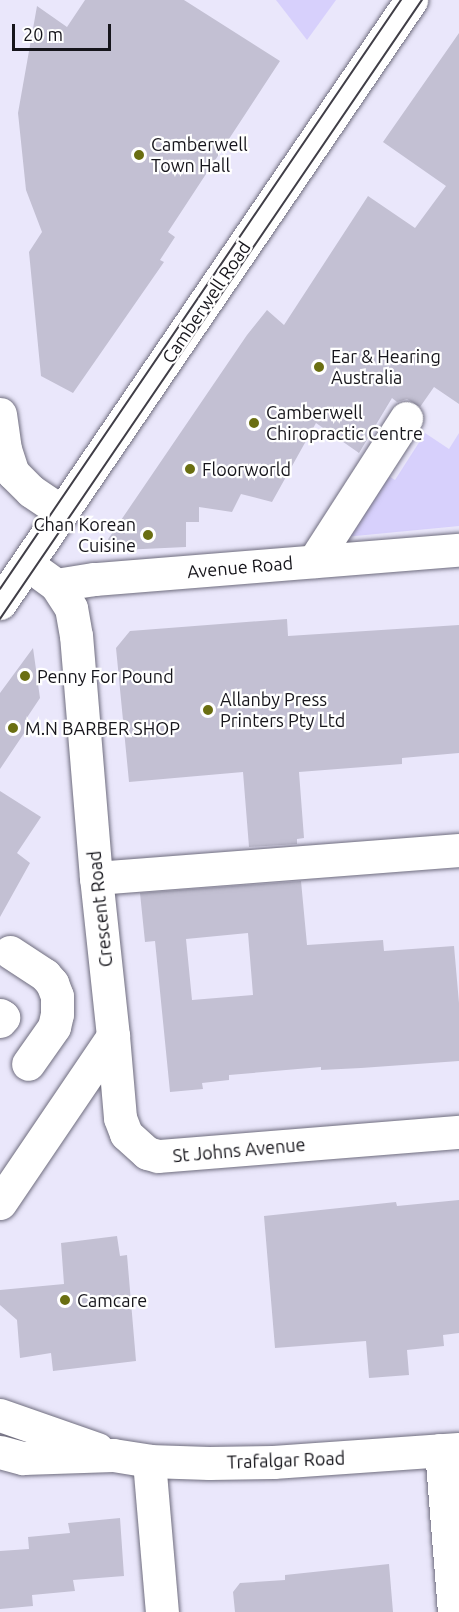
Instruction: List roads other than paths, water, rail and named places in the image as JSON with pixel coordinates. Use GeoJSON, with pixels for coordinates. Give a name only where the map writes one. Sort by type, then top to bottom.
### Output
{"type":"FeatureCollection","features":[{"type":"Feature","properties":{"kind":"street","name":"Camberwell Road"},"geometry":{"type":"LineString","coordinates":[[0,603],[411,0]]}},
{"type":"Feature","properties":{"kind":"street"},"geometry":{"type":"LineString","coordinates":[[0,414],[5,449],[13,473],[24,485],[62,512]]}},
{"type":"Feature","properties":{"kind":"street"},"geometry":{"type":"LineString","coordinates":[[314,561],[406,418]]}},
{"type":"Feature","properties":{"kind":"street","name":"Avenue Road"},"geometry":{"type":"LineString","coordinates":[[56,585],[95,579],[459,550]]}},
{"type":"Feature","properties":{"kind":"street"},"geometry":{"type":"LineString","coordinates":[[28,564],[56,585]]}},
{"type":"Feature","properties":{"kind":"street","name":"Crescent Road"},"geometry":{"type":"LineString","coordinates":[[56,585],[70,605],[75,625],[96,878],[113,1036]]}},
{"type":"Feature","properties":{"kind":"street"},"geometry":{"type":"LineString","coordinates":[[96,878],[459,849]]}},
{"type":"Feature","properties":{"kind":"street"},"geometry":{"type":"LineString","coordinates":[[10,952],[45,975],[52,983],[57,996],[54,1027],[28,1064]]}},
{"type":"Feature","properties":{"kind":"street"},"geometry":{"type":"LineString","coordinates":[[0,1015],[3,1017],[0,1021]]}},
{"type":"Feature","properties":{"kind":"street"},"geometry":{"type":"LineString","coordinates":[[0,1203],[113,1036]]}},
{"type":"Feature","properties":{"kind":"street","name":"St Johns Avenue"},"geometry":{"type":"LineString","coordinates":[[113,1036],[120,1118],[126,1134],[147,1153],[171,1156],[459,1132]]}},
{"type":"Feature","properties":{"kind":"street","name":"Trafalgar Road"},"geometry":{"type":"LineString","coordinates":[[0,1415],[114,1455],[149,1461],[273,1462],[450,1449]]}},
{"type":"Feature","properties":{"kind":"street"},"geometry":{"type":"LineString","coordinates":[[450,1449],[454,1612]]}},
{"type":"Feature","properties":{"kind":"street","name":"Trafalgar Road"},"geometry":{"type":"LineString","coordinates":[[0,1452],[23,1458],[114,1455]]}},
{"type":"Feature","properties":{"kind":"street"},"geometry":{"type":"LineString","coordinates":[[149,1461],[162,1612]]}},
{"type":"Feature","properties":{"kind":"tram line"},"geometry":{"type":"LineString","coordinates":[[0,589],[401,0]]}},
{"type":"Feature","properties":{"kind":"tram line"},"geometry":{"type":"LineString","coordinates":[[0,619],[422,0]]}},
{"type":"Feature","properties":{"kind":"place","name":"Camberwell Town Hall"},"geometry":{"type":"Point","coordinates":[139,155]}},
{"type":"Feature","properties":{"kind":"place","name":"Ear & Hearing Australia"},"geometry":{"type":"Point","coordinates":[319,367]}},
{"type":"Feature","properties":{"kind":"place","name":"Camberwell Chiropractic Centre"},"geometry":{"type":"Point","coordinates":[254,423]}},
{"type":"Feature","properties":{"kind":"place","name":"Floorworld"},"geometry":{"type":"Point","coordinates":[190,469]}},
{"type":"Feature","properties":{"kind":"place","name":"Chan Korean Cuisine"},"geometry":{"type":"Point","coordinates":[148,535]}},
{"type":"Feature","properties":{"kind":"place","name":"Penny For Pound"},"geometry":{"type":"Point","coordinates":[25,676]}},
{"type":"Feature","properties":{"kind":"place","name":"Allanby Press Printers Pty Ltd"},"geometry":{"type":"Point","coordinates":[208,710]}},
{"type":"Feature","properties":{"kind":"place","name":"M.N BARBER SHOP"},"geometry":{"type":"Point","coordinates":[13,728]}},
{"type":"Feature","properties":{"kind":"place","name":"Camcare"},"geometry":{"type":"Point","coordinates":[65,1300]}}]}
